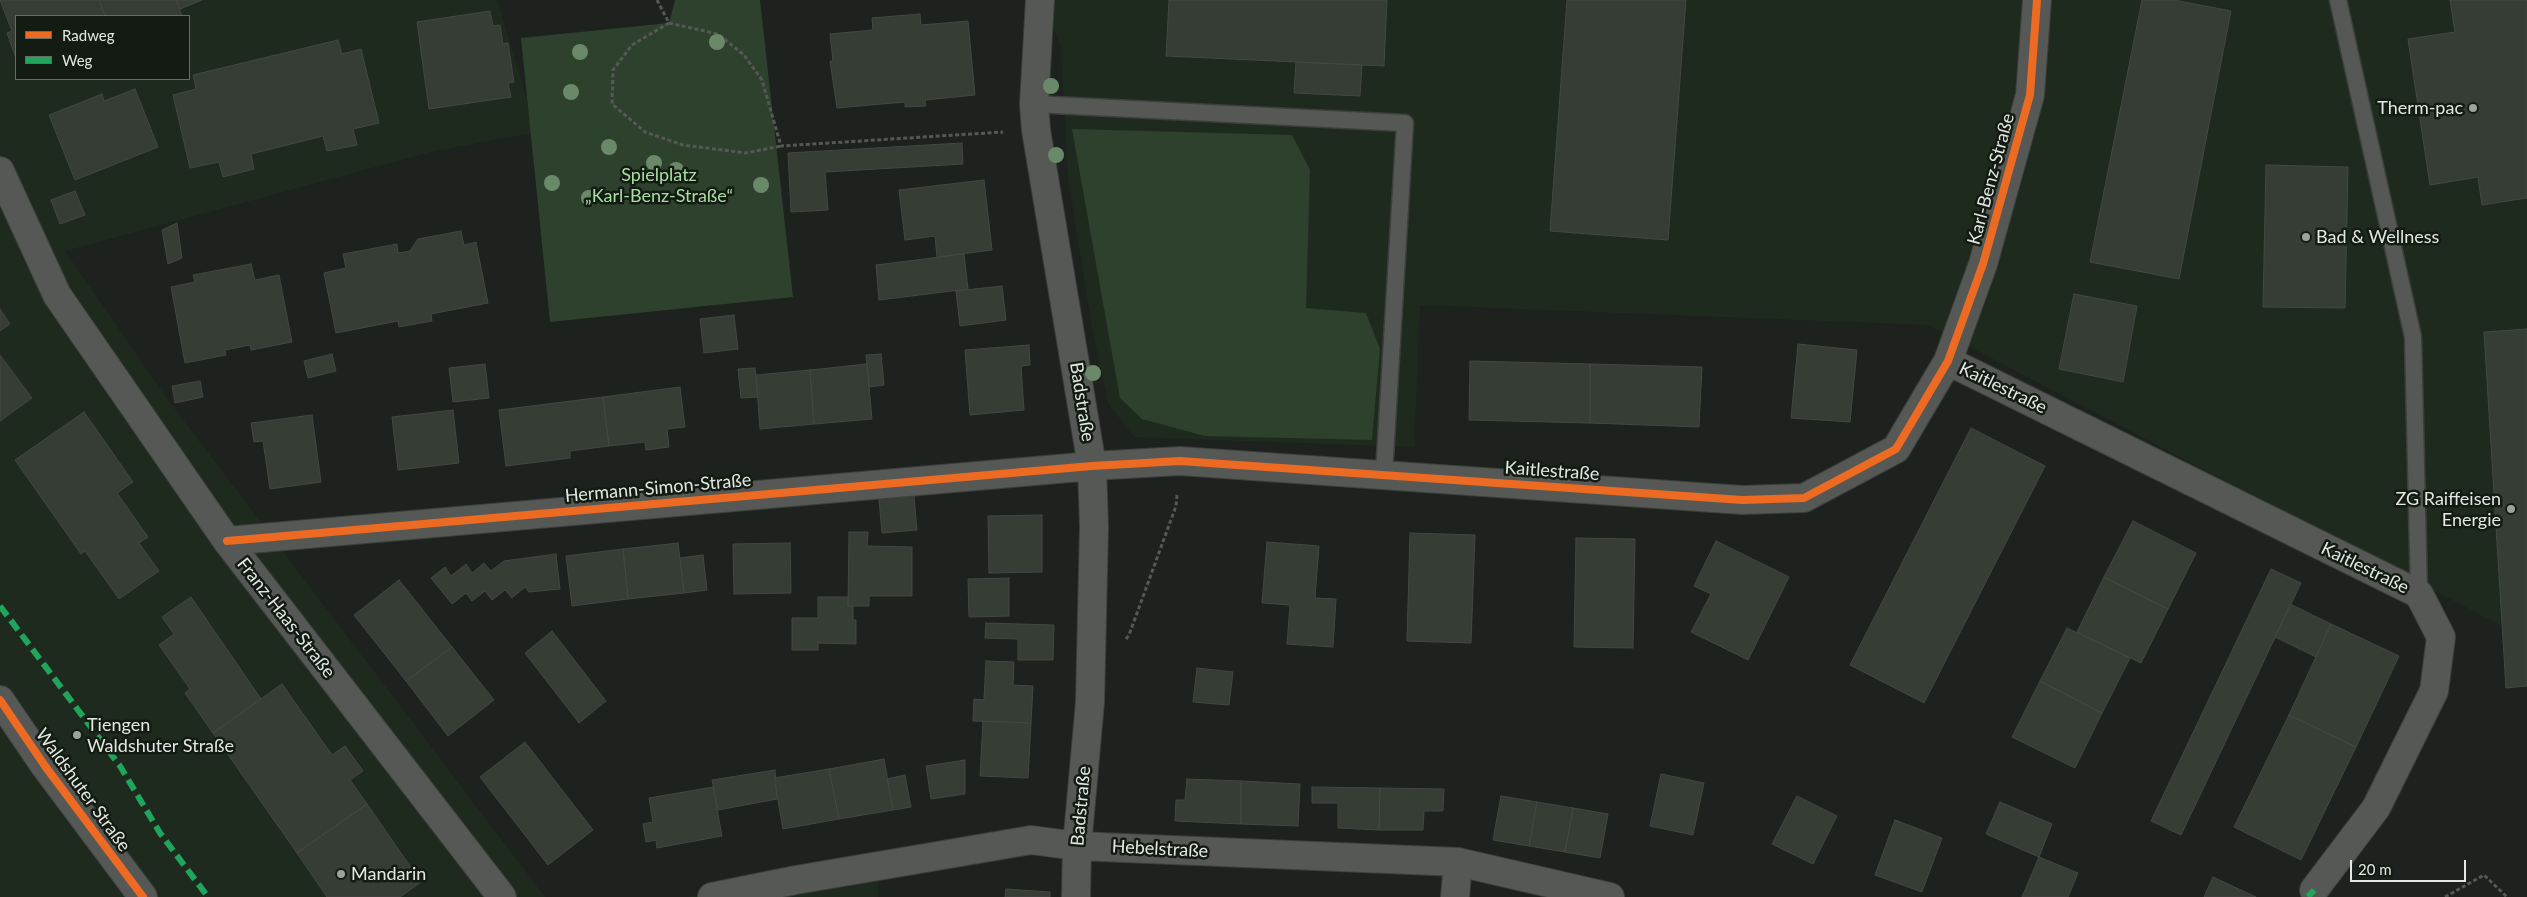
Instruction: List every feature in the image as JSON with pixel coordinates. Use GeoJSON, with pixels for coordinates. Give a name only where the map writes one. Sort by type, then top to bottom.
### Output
{"type":"FeatureCollection","features":[{"type":"Feature","properties":{"kind":"street","name":"Badstraße"},"geometry":{"type":"LineString","coordinates":[[1040,0],[1034,104],[1036,130],[1092,466],[1094,527],[1091,672],[1077,846],[1076,897]]}},
{"type":"Feature","properties":{"kind":"street","name":"Karl-Benz-Straße"},"geometry":{"type":"LineString","coordinates":[[1948,361],[1983,264],[2030,95],[2037,0]]}},
{"type":"Feature","properties":{"kind":"street","name":"Franz-Haas-Straße"},"geometry":{"type":"LineString","coordinates":[[0,171],[57,295],[227,541],[502,897]]}},
{"type":"Feature","properties":{"kind":"street","name":"Kaitlestraße"},"geometry":{"type":"LineString","coordinates":[[1092,466],[1180,461],[1742,500],[1804,498],[1896,449],[1948,361],[2419,594],[2441,637],[2434,691],[2376,808],[2314,890]]}},
{"type":"Feature","properties":{"kind":"street","name":"Hermann-Simon-Straße"},"geometry":{"type":"LineString","coordinates":[[227,541],[1092,466]]}},
{"type":"Feature","properties":{"kind":"street","name":"Waldshuter Straße"},"geometry":{"type":"LineString","coordinates":[[0,700],[46,766],[143,897]]}},
{"type":"Feature","properties":{"kind":"street","name":"Hebelstraße"},"geometry":{"type":"LineString","coordinates":[[712,897],[796,880],[1031,840],[1077,846],[1458,862],[1610,897]]}},
{"type":"Feature","properties":{"kind":"street"},"geometry":{"type":"LineString","coordinates":[[1455,897],[1458,862]]}},
{"type":"Feature","properties":{"kind":"lane"},"geometry":{"type":"LineString","coordinates":[[2338,0],[2413,337],[2419,594]]}},
{"type":"Feature","properties":{"kind":"lane"},"geometry":{"type":"LineString","coordinates":[[1034,104],[1404,124],[1384,474]]}},
{"type":"Feature","properties":{"kind":"path"},"geometry":{"type":"LineString","coordinates":[[657,0],[669,23]]}},
{"type":"Feature","properties":{"kind":"path"},"geometry":{"type":"LineString","coordinates":[[781,146],[762,80],[744,54],[718,34],[669,23],[632,45],[613,70],[612,104],[645,132],[683,145],[746,153],[781,146],[1036,130]]}},
{"type":"Feature","properties":{"kind":"path"},"geometry":{"type":"LineString","coordinates":[[1091,672],[1129,635],[1176,506],[1180,461]]}},
{"type":"Feature","properties":{"kind":"path"},"geometry":{"type":"LineString","coordinates":[[2445,897],[2484,875],[2507,897]]}},
{"type":"Feature","properties":{"kind":"shaded area"},"geometry":{"type":"Polygon","coordinates":[[[0,0],[497,0],[537,132],[434,151],[65,251],[165,396],[545,897],[0,897],[0,0]]]}},
{"type":"Feature","properties":{"kind":"shaded area"},"geometry":{"type":"Polygon","coordinates":[[[1042,0],[2527,0],[2527,620],[2500,625],[1928,325],[1420,305],[1414,447],[1134,437],[1108,403],[1092,327],[1068,177],[1061,47],[1042,0]]]}},
{"type":"Feature","properties":{"kind":"shaded area"},"geometry":{"type":"Polygon","coordinates":[[[879,878],[878,897],[686,897],[796,880],[879,878]]]}},
{"type":"Feature","properties":{"kind":"green space","name":"Spielplatz „Karl-Benz-Straße“"},"geometry":{"type":"Polygon","coordinates":[[[675,0],[760,0],[793,297],[550,322],[521,38],[669,23],[675,0]]]}},
{"type":"Feature","properties":{"kind":"green space"},"geometry":{"type":"Polygon","coordinates":[[[1072,129],[1292,135],[1310,170],[1306,308],[1366,313],[1380,349],[1372,440],[1205,436],[1142,419],[1120,398],[1072,129]]]}},
{"type":"Feature","properties":{"kind":"building"},"geometry":{"type":"Polygon","coordinates":[[[0,0],[99,0],[105,15],[15,15],[15,55],[7,33],[12,31],[0,0]]]}},
{"type":"Feature","properties":{"kind":"building"},"geometry":{"type":"Polygon","coordinates":[[[99,0],[176,0],[182,15],[105,15],[99,0]]]}},
{"type":"Feature","properties":{"kind":"building"},"geometry":{"type":"Polygon","coordinates":[[[176,0],[202,0],[180,9],[176,0]]]}},
{"type":"Feature","properties":{"kind":"building"},"geometry":{"type":"Polygon","coordinates":[[[1169,0],[1387,0],[1384,66],[1166,56],[1169,0]]]}},
{"type":"Feature","properties":{"kind":"building"},"geometry":{"type":"Polygon","coordinates":[[[1567,0],[1686,0],[1668,240],[1550,231],[1567,0]]]}},
{"type":"Feature","properties":{"kind":"building"},"geometry":{"type":"Polygon","coordinates":[[[2142,0],[2174,0],[2231,11],[2179,279],[2090,262],[2142,0]]]}},
{"type":"Feature","properties":{"kind":"building","name":"Therm-pac"},"geometry":{"type":"Polygon","coordinates":[[[2450,0],[2527,0],[2527,198],[2482,205],[2478,177],[2430,185],[2408,39],[2455,32],[2450,0]]]}},
{"type":"Feature","properties":{"kind":"building"},"geometry":{"type":"Polygon","coordinates":[[[490,11],[493,26],[500,25],[503,44],[508,43],[514,82],[508,83],[511,97],[429,109],[417,22],[490,11]]]}},
{"type":"Feature","properties":{"kind":"building"},"geometry":{"type":"Polygon","coordinates":[[[920,14],[921,25],[968,21],[975,95],[925,100],[926,106],[905,107],[905,102],[837,108],[830,61],[833,61],[830,34],[873,30],[872,18],[920,14]]]}},
{"type":"Feature","properties":{"kind":"building"},"geometry":{"type":"Polygon","coordinates":[[[338,40],[342,54],[361,49],[379,123],[353,129],[357,145],[327,151],[323,136],[251,154],[254,169],[223,177],[219,162],[190,168],[173,95],[196,89],[193,75],[338,40]]]}},
{"type":"Feature","properties":{"kind":"building"},"geometry":{"type":"Polygon","coordinates":[[[1296,62],[1362,65],[1360,96],[1294,93],[1296,62]]]}},
{"type":"Feature","properties":{"kind":"building"},"geometry":{"type":"Polygon","coordinates":[[[135,89],[158,147],[75,180],[49,115],[102,94],[104,101],[135,89]]]}},
{"type":"Feature","properties":{"kind":"building"},"geometry":{"type":"Polygon","coordinates":[[[962,143],[963,164],[825,172],[828,210],[791,212],[788,153],[962,143]]]}},
{"type":"Feature","properties":{"kind":"building","name":"Bad & Wellness"},"geometry":{"type":"Polygon","coordinates":[[[2266,165],[2348,167],[2345,308],[2263,307],[2266,165]]]}},
{"type":"Feature","properties":{"kind":"building"},"geometry":{"type":"Polygon","coordinates":[[[984,180],[992,250],[937,257],[935,236],[905,240],[899,190],[984,180]]]}},
{"type":"Feature","properties":{"kind":"building"},"geometry":{"type":"Polygon","coordinates":[[[75,191],[85,215],[60,224],[51,200],[75,191]]]}},
{"type":"Feature","properties":{"kind":"building"},"geometry":{"type":"Polygon","coordinates":[[[177,223],[182,258],[168,264],[162,230],[177,223]]]}},
{"type":"Feature","properties":{"kind":"building"},"geometry":{"type":"Polygon","coordinates":[[[461,231],[464,245],[476,242],[488,303],[431,314],[432,321],[399,327],[398,321],[336,333],[324,273],[346,268],[343,254],[397,244],[398,253],[410,251],[418,239],[461,231]]]}},
{"type":"Feature","properties":{"kind":"building"},"geometry":{"type":"Polygon","coordinates":[[[964,254],[968,289],[879,300],[876,265],[964,254]]]}},
{"type":"Feature","properties":{"kind":"building"},"geometry":{"type":"Polygon","coordinates":[[[251,264],[255,280],[279,275],[292,342],[251,350],[250,345],[225,350],[226,355],[185,363],[171,287],[195,282],[193,275],[251,264]]]}},
{"type":"Feature","properties":{"kind":"building"},"geometry":{"type":"Polygon","coordinates":[[[1002,286],[1006,320],[960,326],[956,291],[1002,286]]]}},
{"type":"Feature","properties":{"kind":"building"},"geometry":{"type":"Polygon","coordinates":[[[2074,294],[2137,306],[2123,382],[2059,369],[2074,294]]]}},
{"type":"Feature","properties":{"kind":"building"},"geometry":{"type":"Polygon","coordinates":[[[0,309],[10,324],[0,331],[0,309]]]}},
{"type":"Feature","properties":{"kind":"building"},"geometry":{"type":"Polygon","coordinates":[[[734,315],[738,349],[704,353],[700,319],[734,315]]]}},
{"type":"Feature","properties":{"kind":"building","name":"ZG Raiffeisen Energie"},"geometry":{"type":"Polygon","coordinates":[[[2527,329],[2527,686],[2506,688],[2484,332],[2527,329]]]}},
{"type":"Feature","properties":{"kind":"building"},"geometry":{"type":"Polygon","coordinates":[[[1798,344],[1857,350],[1850,422],[1791,418],[1798,344]]]}},
{"type":"Feature","properties":{"kind":"building"},"geometry":{"type":"Polygon","coordinates":[[[1029,345],[1030,365],[1021,366],[1024,410],[970,415],[965,350],[1029,345]]]}},
{"type":"Feature","properties":{"kind":"building"},"geometry":{"type":"Polygon","coordinates":[[[332,354],[336,371],[308,378],[304,361],[332,354]]]}},
{"type":"Feature","properties":{"kind":"building"},"geometry":{"type":"Polygon","coordinates":[[[881,354],[884,385],[869,387],[866,355],[881,354]]]}},
{"type":"Feature","properties":{"kind":"building"},"geometry":{"type":"Polygon","coordinates":[[[0,355],[32,398],[0,421],[0,355]]]}},
{"type":"Feature","properties":{"kind":"building"},"geometry":{"type":"Polygon","coordinates":[[[1470,361],[1590,364],[1590,423],[1469,420],[1470,361]]]}},
{"type":"Feature","properties":{"kind":"building"},"geometry":{"type":"Polygon","coordinates":[[[485,364],[489,398],[453,402],[449,368],[485,364]]]}},
{"type":"Feature","properties":{"kind":"building"},"geometry":{"type":"Polygon","coordinates":[[[867,364],[872,419],[814,424],[810,370],[867,364]]]}},
{"type":"Feature","properties":{"kind":"building"},"geometry":{"type":"Polygon","coordinates":[[[1590,364],[1702,367],[1699,427],[1590,423],[1590,364]]]}},
{"type":"Feature","properties":{"kind":"building"},"geometry":{"type":"Polygon","coordinates":[[[755,368],[758,397],[741,398],[738,369],[755,368]]]}},
{"type":"Feature","properties":{"kind":"building"},"geometry":{"type":"Polygon","coordinates":[[[810,370],[814,424],[760,429],[756,375],[810,370]]]}},
{"type":"Feature","properties":{"kind":"building"},"geometry":{"type":"Polygon","coordinates":[[[200,381],[203,397],[175,403],[172,386],[200,381]]]}},
{"type":"Feature","properties":{"kind":"building"},"geometry":{"type":"Polygon","coordinates":[[[680,387],[685,427],[667,429],[669,447],[646,450],[645,442],[609,446],[603,397],[680,387]]]}},
{"type":"Feature","properties":{"kind":"building"},"geometry":{"type":"Polygon","coordinates":[[[603,397],[609,446],[570,451],[570,458],[506,466],[499,410],[603,397]]]}},
{"type":"Feature","properties":{"kind":"building"},"geometry":{"type":"Polygon","coordinates":[[[453,410],[459,463],[398,470],[392,417],[453,410]]]}},
{"type":"Feature","properties":{"kind":"building"},"geometry":{"type":"Polygon","coordinates":[[[84,412],[133,482],[117,493],[148,537],[139,543],[159,571],[119,599],[85,551],[81,554],[15,460],[84,412]]]}},
{"type":"Feature","properties":{"kind":"building"},"geometry":{"type":"Polygon","coordinates":[[[312,415],[321,482],[270,489],[263,441],[254,442],[251,423],[312,415]]]}},
{"type":"Feature","properties":{"kind":"building"},"geometry":{"type":"Polygon","coordinates":[[[1971,428],[2045,466],[1924,703],[1850,665],[1971,428]]]}},
{"type":"Feature","properties":{"kind":"building"},"geometry":{"type":"Polygon","coordinates":[[[914,496],[917,530],[882,533],[879,499],[914,496]]]}},
{"type":"Feature","properties":{"kind":"building"},"geometry":{"type":"Polygon","coordinates":[[[1042,515],[1042,572],[989,573],[988,516],[1042,515]]]}},
{"type":"Feature","properties":{"kind":"building"},"geometry":{"type":"Polygon","coordinates":[[[2133,521],[2196,553],[2168,609],[2104,577],[2133,521]]]}},
{"type":"Feature","properties":{"kind":"building"},"geometry":{"type":"Polygon","coordinates":[[[849,532],[868,532],[867,546],[912,547],[912,596],[869,596],[869,606],[848,606],[849,532]]]}},
{"type":"Feature","properties":{"kind":"building"},"geometry":{"type":"Polygon","coordinates":[[[1410,533],[1475,535],[1471,643],[1407,641],[1410,533]]]}},
{"type":"Feature","properties":{"kind":"building"},"geometry":{"type":"Polygon","coordinates":[[[1576,538],[1635,539],[1633,648],[1574,647],[1576,538]]]}},
{"type":"Feature","properties":{"kind":"building"},"geometry":{"type":"Polygon","coordinates":[[[1716,541],[1789,577],[1748,660],[1691,632],[1711,594],[1694,586],[1716,541]]]}},
{"type":"Feature","properties":{"kind":"building"},"geometry":{"type":"Polygon","coordinates":[[[1267,542],[1319,546],[1315,598],[1336,599],[1333,647],[1287,644],[1290,605],[1262,603],[1267,542]]]}},
{"type":"Feature","properties":{"kind":"building"},"geometry":{"type":"Polygon","coordinates":[[[678,543],[684,593],[628,599],[623,549],[678,543]]]}},
{"type":"Feature","properties":{"kind":"building"},"geometry":{"type":"Polygon","coordinates":[[[790,543],[791,593],[734,594],[733,544],[790,543]]]}},
{"type":"Feature","properties":{"kind":"building"},"geometry":{"type":"Polygon","coordinates":[[[623,549],[628,599],[572,606],[566,556],[623,549]]]}},
{"type":"Feature","properties":{"kind":"building"},"geometry":{"type":"Polygon","coordinates":[[[556,554],[560,589],[529,592],[525,587],[512,598],[505,590],[492,600],[485,591],[472,601],[466,593],[452,604],[431,578],[445,567],[451,576],[466,564],[472,573],[484,563],[491,571],[504,561],[556,554]]]}},
{"type":"Feature","properties":{"kind":"building"},"geometry":{"type":"Polygon","coordinates":[[[703,555],[707,590],[684,593],[680,558],[703,555]]]}},
{"type":"Feature","properties":{"kind":"building"},"geometry":{"type":"Polygon","coordinates":[[[2271,569],[2301,583],[2181,835],[2151,821],[2271,569]]]}},
{"type":"Feature","properties":{"kind":"building"},"geometry":{"type":"Polygon","coordinates":[[[2104,577],[2168,609],[2141,663],[2077,632],[2104,577]]]}},
{"type":"Feature","properties":{"kind":"building"},"geometry":{"type":"Polygon","coordinates":[[[1009,578],[1009,616],[969,617],[968,579],[1009,578]]]}},
{"type":"Feature","properties":{"kind":"building"},"geometry":{"type":"Polygon","coordinates":[[[399,580],[452,647],[406,681],[354,615],[399,580]]]}},
{"type":"Feature","properties":{"kind":"building"},"geometry":{"type":"Polygon","coordinates":[[[191,597],[261,699],[213,733],[185,693],[190,689],[159,645],[174,634],[162,617],[191,597]]]}},
{"type":"Feature","properties":{"kind":"building"},"geometry":{"type":"Polygon","coordinates":[[[818,597],[848,597],[848,606],[853,606],[853,620],[856,620],[856,644],[818,643],[818,650],[792,650],[792,618],[818,618],[818,597]]]}},
{"type":"Feature","properties":{"kind":"building"},"geometry":{"type":"Polygon","coordinates":[[[2290,604],[2331,624],[2316,657],[2275,637],[2290,604]]]}},
{"type":"Feature","properties":{"kind":"building"},"geometry":{"type":"Polygon","coordinates":[[[986,623],[1054,625],[1053,660],[1018,660],[1018,639],[985,638],[986,623]]]}},
{"type":"Feature","properties":{"kind":"building"},"geometry":{"type":"Polygon","coordinates":[[[2331,624],[2399,656],[2356,747],[2289,715],[2331,624]]]}},
{"type":"Feature","properties":{"kind":"building"},"geometry":{"type":"Polygon","coordinates":[[[2067,628],[2130,658],[2102,713],[2040,681],[2067,628]]]}},
{"type":"Feature","properties":{"kind":"building"},"geometry":{"type":"Polygon","coordinates":[[[552,631],[606,701],[579,723],[525,653],[552,631]]]}},
{"type":"Feature","properties":{"kind":"building"},"geometry":{"type":"Polygon","coordinates":[[[452,647],[494,700],[448,736],[406,681],[452,647]]]}},
{"type":"Feature","properties":{"kind":"building"},"geometry":{"type":"Polygon","coordinates":[[[986,661],[1014,662],[1013,685],[1033,686],[1031,723],[973,721],[974,699],[984,700],[986,661]]]}},
{"type":"Feature","properties":{"kind":"building"},"geometry":{"type":"Polygon","coordinates":[[[1197,668],[1233,672],[1229,705],[1193,702],[1197,668]]]}},
{"type":"Feature","properties":{"kind":"building"},"geometry":{"type":"Polygon","coordinates":[[[2040,681],[2102,713],[2075,768],[2012,737],[2040,681]]]}},
{"type":"Feature","properties":{"kind":"building"},"geometry":{"type":"Polygon","coordinates":[[[282,684],[332,755],[345,746],[363,771],[350,780],[367,804],[297,853],[213,733],[282,684]]]}},
{"type":"Feature","properties":{"kind":"building"},"geometry":{"type":"Polygon","coordinates":[[[2289,715],[2356,747],[2301,860],[2234,827],[2289,715]]]}},
{"type":"Feature","properties":{"kind":"building"},"geometry":{"type":"Polygon","coordinates":[[[983,721],[1031,723],[1028,778],[980,776],[983,721]]]}},
{"type":"Feature","properties":{"kind":"building"},"geometry":{"type":"Polygon","coordinates":[[[525,742],[593,830],[548,865],[480,777],[525,742]]]}},
{"type":"Feature","properties":{"kind":"building"},"geometry":{"type":"Polygon","coordinates":[[[884,759],[893,810],[839,819],[829,769],[884,759]]]}},
{"type":"Feature","properties":{"kind":"building"},"geometry":{"type":"Polygon","coordinates":[[[965,760],[965,794],[931,799],[926,766],[965,760]]]}},
{"type":"Feature","properties":{"kind":"building"},"geometry":{"type":"Polygon","coordinates":[[[829,769],[839,819],[783,829],[774,778],[829,769]]]}},
{"type":"Feature","properties":{"kind":"building"},"geometry":{"type":"Polygon","coordinates":[[[775,770],[777,799],[718,810],[712,780],[775,770]]]}},
{"type":"Feature","properties":{"kind":"building"},"geometry":{"type":"Polygon","coordinates":[[[1661,774],[1704,783],[1693,835],[1650,826],[1661,774]]]}},
{"type":"Feature","properties":{"kind":"building"},"geometry":{"type":"Polygon","coordinates":[[[905,775],[911,807],[893,810],[887,779],[905,775]]]}},
{"type":"Feature","properties":{"kind":"building"},"geometry":{"type":"Polygon","coordinates":[[[1187,779],[1241,781],[1241,824],[1175,821],[1176,800],[1185,800],[1187,779]]]}},
{"type":"Feature","properties":{"kind":"building"},"geometry":{"type":"Polygon","coordinates":[[[1241,781],[1300,784],[1298,826],[1241,824],[1241,781]]]}},
{"type":"Feature","properties":{"kind":"building"},"geometry":{"type":"Polygon","coordinates":[[[713,787],[722,836],[657,848],[656,840],[646,842],[643,824],[653,822],[649,798],[713,787]]]}},
{"type":"Feature","properties":{"kind":"building"},"geometry":{"type":"Polygon","coordinates":[[[1312,787],[1380,788],[1379,830],[1338,828],[1338,803],[1312,803],[1312,787]]]}},
{"type":"Feature","properties":{"kind":"building"},"geometry":{"type":"Polygon","coordinates":[[[1380,788],[1444,789],[1443,811],[1424,811],[1423,830],[1379,830],[1380,788]]]}},
{"type":"Feature","properties":{"kind":"building"},"geometry":{"type":"Polygon","coordinates":[[[1501,796],[1537,802],[1529,846],[1493,840],[1501,796]]]}},
{"type":"Feature","properties":{"kind":"building"},"geometry":{"type":"Polygon","coordinates":[[[1797,796],[1837,816],[1813,864],[1772,844],[1797,796]]]}},
{"type":"Feature","properties":{"kind":"building"},"geometry":{"type":"Polygon","coordinates":[[[1537,802],[1573,808],[1565,852],[1529,846],[1537,802]]]}},
{"type":"Feature","properties":{"kind":"building"},"geometry":{"type":"Polygon","coordinates":[[[2000,802],[2052,824],[2039,857],[1986,834],[2000,802]]]}},
{"type":"Feature","properties":{"kind":"building"},"geometry":{"type":"Polygon","coordinates":[[[367,804],[421,882],[400,897],[327,897],[297,853],[367,804]]]}},
{"type":"Feature","properties":{"kind":"building"},"geometry":{"type":"Polygon","coordinates":[[[1573,808],[1608,814],[1600,858],[1565,852],[1573,808]]]}},
{"type":"Feature","properties":{"kind":"building"},"geometry":{"type":"Polygon","coordinates":[[[1895,820],[1942,838],[1922,892],[1875,875],[1895,820]]]}},
{"type":"Feature","properties":{"kind":"building"},"geometry":{"type":"Polygon","coordinates":[[[2039,857],[2078,873],[2068,897],[2022,897],[2039,857]]]}},
{"type":"Feature","properties":{"kind":"building"},"geometry":{"type":"Polygon","coordinates":[[[2213,877],[2256,897],[2204,897],[2213,877]]]}},
{"type":"Feature","properties":{"kind":"building"},"geometry":{"type":"Polygon","coordinates":[[[1006,889],[1050,892],[1050,897],[1005,897],[1006,889]]]}},
{"type":"Feature","properties":{"kind":"marked path"},"geometry":{"type":"LineString","coordinates":[[0,606],[120,766],[160,833],[208,897]]}},
{"type":"Feature","properties":{"kind":"marked path"},"geometry":{"type":"LineString","coordinates":[[2308,897],[2314,890]]}},
{"type":"Feature","properties":{"kind":"cycle path"},"geometry":{"type":"LineString","coordinates":[[227,541],[1092,466],[1180,461],[1742,500],[1804,498],[1896,449],[1948,361],[1983,264],[2030,95],[2037,0]]}},
{"type":"Feature","properties":{"kind":"cycle path"},"geometry":{"type":"LineString","coordinates":[[0,700],[45,766],[143,897]]}},
{"type":"Feature","properties":{"kind":"place","name":"Therm-pac"},"geometry":{"type":"Point","coordinates":[2473,108]}},
{"type":"Feature","properties":{"kind":"place","name":"Bad & Wellness"},"geometry":{"type":"Point","coordinates":[2306,237]}},
{"type":"Feature","properties":{"kind":"place","name":"ZG Raiffeisen Energie"},"geometry":{"type":"Point","coordinates":[2511,509]}},
{"type":"Feature","properties":{"kind":"place","name":"Tiengen Waldshuter Straße"},"geometry":{"type":"Point","coordinates":[77,735]}},
{"type":"Feature","properties":{"kind":"place","name":"Mandarin"},"geometry":{"type":"Point","coordinates":[341,874]}}]}
